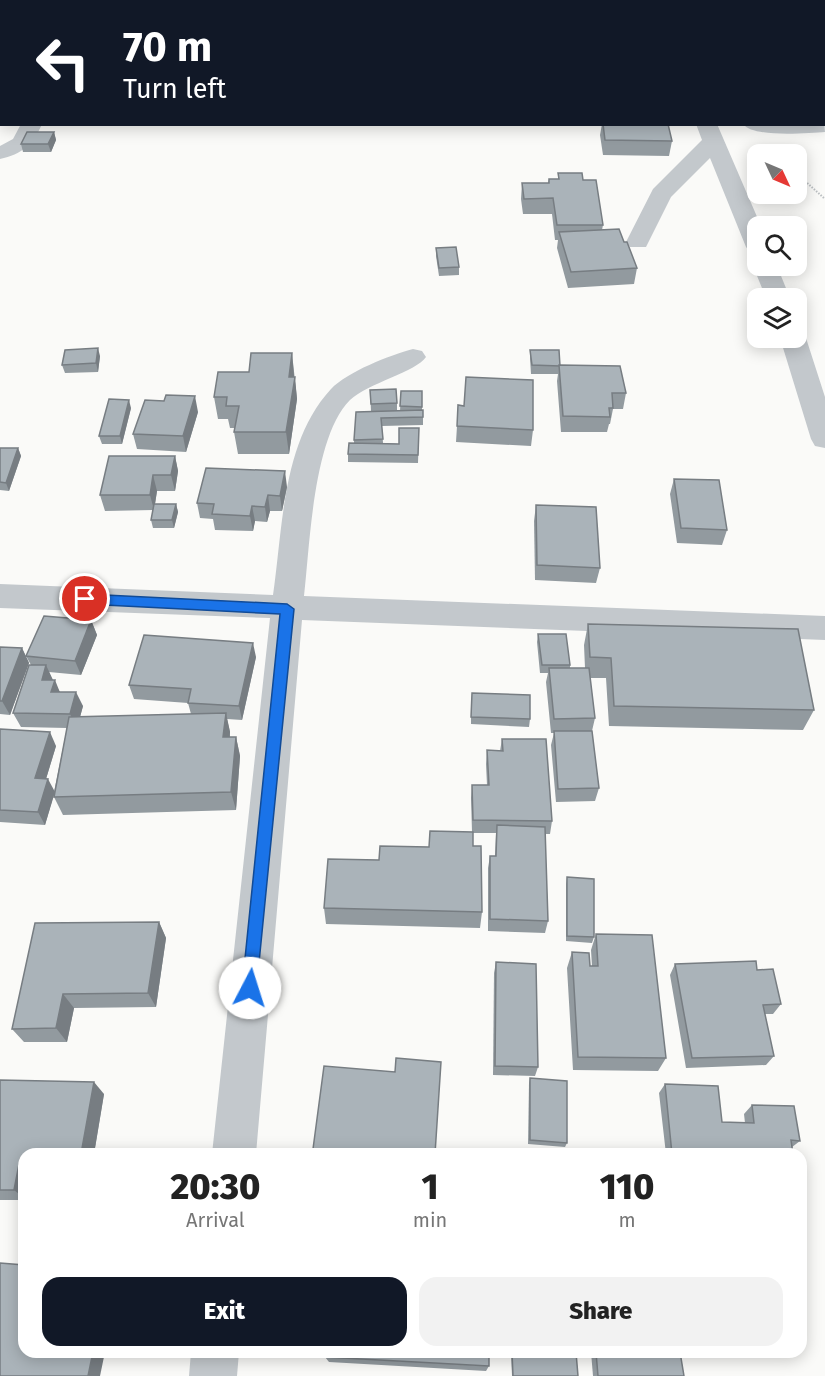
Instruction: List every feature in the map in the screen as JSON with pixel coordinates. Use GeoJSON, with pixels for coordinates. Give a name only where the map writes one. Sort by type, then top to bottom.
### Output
{"type":"FeatureCollection","features":[{"type":"Feature","properties":{"kind":"street"},"geometry":{"type":"LineString","coordinates":[[0,153],[18,147],[25,140],[31,126]]}},
{"type":"Feature","properties":{"kind":"street"},"geometry":{"type":"LineString","coordinates":[[770,126],[787,128],[825,126]]}},
{"type":"Feature","properties":{"kind":"street"},"geometry":{"type":"LineString","coordinates":[[638,242],[661,194],[709,132],[747,222]]}},
{"type":"Feature","properties":{"kind":"street"},"geometry":{"type":"LineString","coordinates":[[796,348],[825,439]]}},
{"type":"Feature","properties":{"kind":"street"},"geometry":{"type":"LineString","coordinates":[[235,1148],[287,609],[306,463],[324,419],[341,394],[375,373],[413,357]]}},
{"type":"Feature","properties":{"kind":"street"},"geometry":{"type":"LineString","coordinates":[[0,596],[287,609],[825,628]]}},
{"type":"Feature","properties":{"kind":"street"},"geometry":{"type":"LineString","coordinates":[[213,1376],[214,1358]]}},
{"type":"Feature","properties":{"kind":"path"},"geometry":{"type":"LineString","coordinates":[[807,183],[825,200]]}},
{"type":"Feature","properties":{"kind":"building"},"geometry":{"type":"Polygon","coordinates":[[[603,126],[668,126],[672,141],[605,140],[603,126]]]}},
{"type":"Feature","properties":{"kind":"building"},"geometry":{"type":"Polygon","coordinates":[[[27,132],[54,132],[48,144],[21,144],[27,132]]]}},
{"type":"Feature","properties":{"kind":"building"},"geometry":{"type":"Polygon","coordinates":[[[558,173],[582,173],[583,180],[596,180],[603,225],[557,225],[553,198],[524,199],[522,183],[549,183],[549,179],[559,179],[558,173]]]}},
{"type":"Feature","properties":{"kind":"building"},"geometry":{"type":"Polygon","coordinates":[[[619,229],[624,242],[627,242],[637,268],[571,272],[559,232],[619,229]]]}},
{"type":"Feature","properties":{"kind":"building"},"geometry":{"type":"Polygon","coordinates":[[[456,247],[459,267],[439,268],[436,248],[456,247]]]}},
{"type":"Feature","properties":{"kind":"building"},"geometry":{"type":"Polygon","coordinates":[[[98,348],[96,363],[62,365],[65,350],[98,348]]]}},
{"type":"Feature","properties":{"kind":"building"},"geometry":{"type":"Polygon","coordinates":[[[530,350],[559,350],[560,366],[532,365],[530,350]]]}},
{"type":"Feature","properties":{"kind":"building"},"geometry":{"type":"Polygon","coordinates":[[[251,353],[292,353],[289,377],[295,377],[286,432],[234,432],[239,406],[226,406],[227,397],[214,397],[218,372],[249,372],[251,353]]]}},
{"type":"Feature","properties":{"kind":"building"},"geometry":{"type":"Polygon","coordinates":[[[559,365],[620,366],[626,393],[612,393],[613,408],[609,408],[610,417],[563,416],[559,365]]]}},
{"type":"Feature","properties":{"kind":"building"},"geometry":{"type":"Polygon","coordinates":[[[466,377],[533,380],[533,430],[457,426],[458,405],[464,406],[466,377]]]}},
{"type":"Feature","properties":{"kind":"building"},"geometry":{"type":"Polygon","coordinates":[[[396,389],[397,403],[371,404],[370,390],[396,389]]]}},
{"type":"Feature","properties":{"kind":"building"},"geometry":{"type":"Polygon","coordinates":[[[401,391],[422,391],[422,407],[400,406],[401,391]]]}},
{"type":"Feature","properties":{"kind":"building"},"geometry":{"type":"Polygon","coordinates":[[[166,395],[195,396],[183,436],[133,434],[145,400],[164,401],[166,395]]]}},
{"type":"Feature","properties":{"kind":"building"},"geometry":{"type":"Polygon","coordinates":[[[109,399],[129,400],[120,436],[99,436],[109,399]]]}},
{"type":"Feature","properties":{"kind":"building"},"geometry":{"type":"Polygon","coordinates":[[[423,410],[423,417],[381,418],[383,439],[354,440],[356,412],[423,410]]]}},
{"type":"Feature","properties":{"kind":"building"},"geometry":{"type":"Polygon","coordinates":[[[399,428],[419,428],[418,455],[348,454],[349,443],[399,444],[399,428]]]}},
{"type":"Feature","properties":{"kind":"building"},"geometry":{"type":"Polygon","coordinates":[[[0,448],[18,448],[6,483],[0,482],[0,448]]]}},
{"type":"Feature","properties":{"kind":"building"},"geometry":{"type":"Polygon","coordinates":[[[109,456],[175,456],[171,475],[153,475],[150,495],[100,495],[109,456]]]}},
{"type":"Feature","properties":{"kind":"building"},"geometry":{"type":"Polygon","coordinates":[[[206,468],[285,471],[280,496],[268,495],[265,507],[252,506],[250,516],[212,514],[214,504],[197,503],[206,468]]]}},
{"type":"Feature","properties":{"kind":"building"},"geometry":{"type":"Polygon","coordinates":[[[674,479],[719,480],[727,530],[681,528],[674,479]]]}},
{"type":"Feature","properties":{"kind":"building"},"geometry":{"type":"Polygon","coordinates":[[[154,504],[176,504],[172,520],[151,520],[154,504]]]}},
{"type":"Feature","properties":{"kind":"building"},"geometry":{"type":"Polygon","coordinates":[[[536,505],[596,507],[600,568],[537,565],[536,505]]]}},
{"type":"Feature","properties":{"kind":"building"},"geometry":{"type":"Polygon","coordinates":[[[44,616],[91,620],[75,661],[26,656],[44,616]]]}},
{"type":"Feature","properties":{"kind":"building"},"geometry":{"type":"Polygon","coordinates":[[[588,624],[798,629],[814,710],[614,706],[611,658],[590,657],[588,624]]]}},
{"type":"Feature","properties":{"kind":"building"},"geometry":{"type":"Polygon","coordinates":[[[538,634],[566,634],[570,665],[542,665],[538,634]]]}},
{"type":"Feature","properties":{"kind":"building"},"geometry":{"type":"Polygon","coordinates":[[[144,635],[253,643],[239,706],[188,703],[191,689],[129,685],[144,635]]]}},
{"type":"Feature","properties":{"kind":"building"},"geometry":{"type":"Polygon","coordinates":[[[0,647],[22,648],[2,701],[0,701],[0,647]]]}},
{"type":"Feature","properties":{"kind":"building"},"geometry":{"type":"Polygon","coordinates":[[[29,665],[46,665],[42,680],[55,680],[51,692],[76,692],[70,714],[13,713],[29,665]]]}},
{"type":"Feature","properties":{"kind":"building"},"geometry":{"type":"Polygon","coordinates":[[[549,668],[589,668],[595,718],[554,719],[549,668]]]}},
{"type":"Feature","properties":{"kind":"building"},"geometry":{"type":"Polygon","coordinates":[[[472,693],[530,695],[530,719],[471,717],[472,693]]]}},
{"type":"Feature","properties":{"kind":"building"},"geometry":{"type":"Polygon","coordinates":[[[226,713],[223,737],[236,737],[231,792],[54,797],[69,717],[226,713]]]}},
{"type":"Feature","properties":{"kind":"building"},"geometry":{"type":"Polygon","coordinates":[[[0,729],[50,732],[35,778],[48,779],[38,812],[0,810],[0,729]]]}},
{"type":"Feature","properties":{"kind":"building"},"geometry":{"type":"Polygon","coordinates":[[[554,731],[592,731],[599,788],[558,789],[554,731]]]}},
{"type":"Feature","properties":{"kind":"building"},"geometry":{"type":"Polygon","coordinates":[[[502,739],[546,739],[552,821],[473,820],[472,785],[489,785],[487,750],[503,751],[502,739]]]}},
{"type":"Feature","properties":{"kind":"building"},"geometry":{"type":"Polygon","coordinates":[[[497,825],[545,827],[548,921],[490,919],[490,856],[496,856],[497,825]]]}},
{"type":"Feature","properties":{"kind":"building"},"geometry":{"type":"Polygon","coordinates":[[[430,831],[473,832],[473,846],[481,846],[482,912],[324,908],[328,859],[379,860],[380,846],[429,847],[430,831]]]}},
{"type":"Feature","properties":{"kind":"building"},"geometry":{"type":"Polygon","coordinates":[[[567,877],[594,879],[594,937],[567,936],[567,877]]]}},
{"type":"Feature","properties":{"kind":"building"},"geometry":{"type":"Polygon","coordinates":[[[159,922],[148,993],[63,994],[56,1028],[12,1029],[35,923],[159,922]]]}},
{"type":"Feature","properties":{"kind":"building"},"geometry":{"type":"Polygon","coordinates":[[[596,934],[652,935],[666,1058],[578,1057],[572,952],[589,953],[590,966],[598,966],[596,934]]]}},
{"type":"Feature","properties":{"kind":"building"},"geometry":{"type":"Polygon","coordinates":[[[756,961],[757,970],[773,969],[781,1004],[763,1005],[774,1056],[692,1058],[675,964],[756,961]]]}},
{"type":"Feature","properties":{"kind":"building"},"geometry":{"type":"Polygon","coordinates":[[[496,962],[536,964],[538,1067],[495,1066],[496,962]]]}},
{"type":"Feature","properties":{"kind":"building"},"geometry":{"type":"Polygon","coordinates":[[[396,1058],[441,1062],[435,1148],[313,1148],[324,1066],[395,1072],[396,1058]]]}},
{"type":"Feature","properties":{"kind":"building"},"geometry":{"type":"Polygon","coordinates":[[[530,1078],[567,1081],[567,1143],[530,1140],[530,1078]]]}},
{"type":"Feature","properties":{"kind":"building"},"geometry":{"type":"Polygon","coordinates":[[[0,1080],[94,1082],[82,1148],[18,1148],[18,1169],[14,1190],[0,1190],[0,1080]]]}},
{"type":"Feature","properties":{"kind":"building"},"geometry":{"type":"Polygon","coordinates":[[[665,1084],[718,1086],[722,1122],[754,1123],[752,1105],[794,1106],[800,1141],[791,1140],[792,1148],[671,1148],[665,1084]]]}},
{"type":"Feature","properties":{"kind":"building"},"geometry":{"type":"Polygon","coordinates":[[[0,1263],[18,1264],[18,1358],[92,1358],[88,1376],[0,1376],[0,1263]]]}},
{"type":"Feature","properties":{"kind":"building"},"geometry":{"type":"Polygon","coordinates":[[[343,1358],[489,1358],[489,1366],[343,1358]]]}},
{"type":"Feature","properties":{"kind":"building"},"geometry":{"type":"Polygon","coordinates":[[[512,1358],[576,1358],[578,1376],[513,1376],[512,1358]]]}},
{"type":"Feature","properties":{"kind":"building"},"geometry":{"type":"Polygon","coordinates":[[[596,1358],[681,1358],[684,1376],[598,1376],[596,1358]]]}},
{"type":"Feature","properties":{"kind":"route"},"geometry":{"type":"LineString","coordinates":[[85,599],[287,609],[250,988]]}}]}
